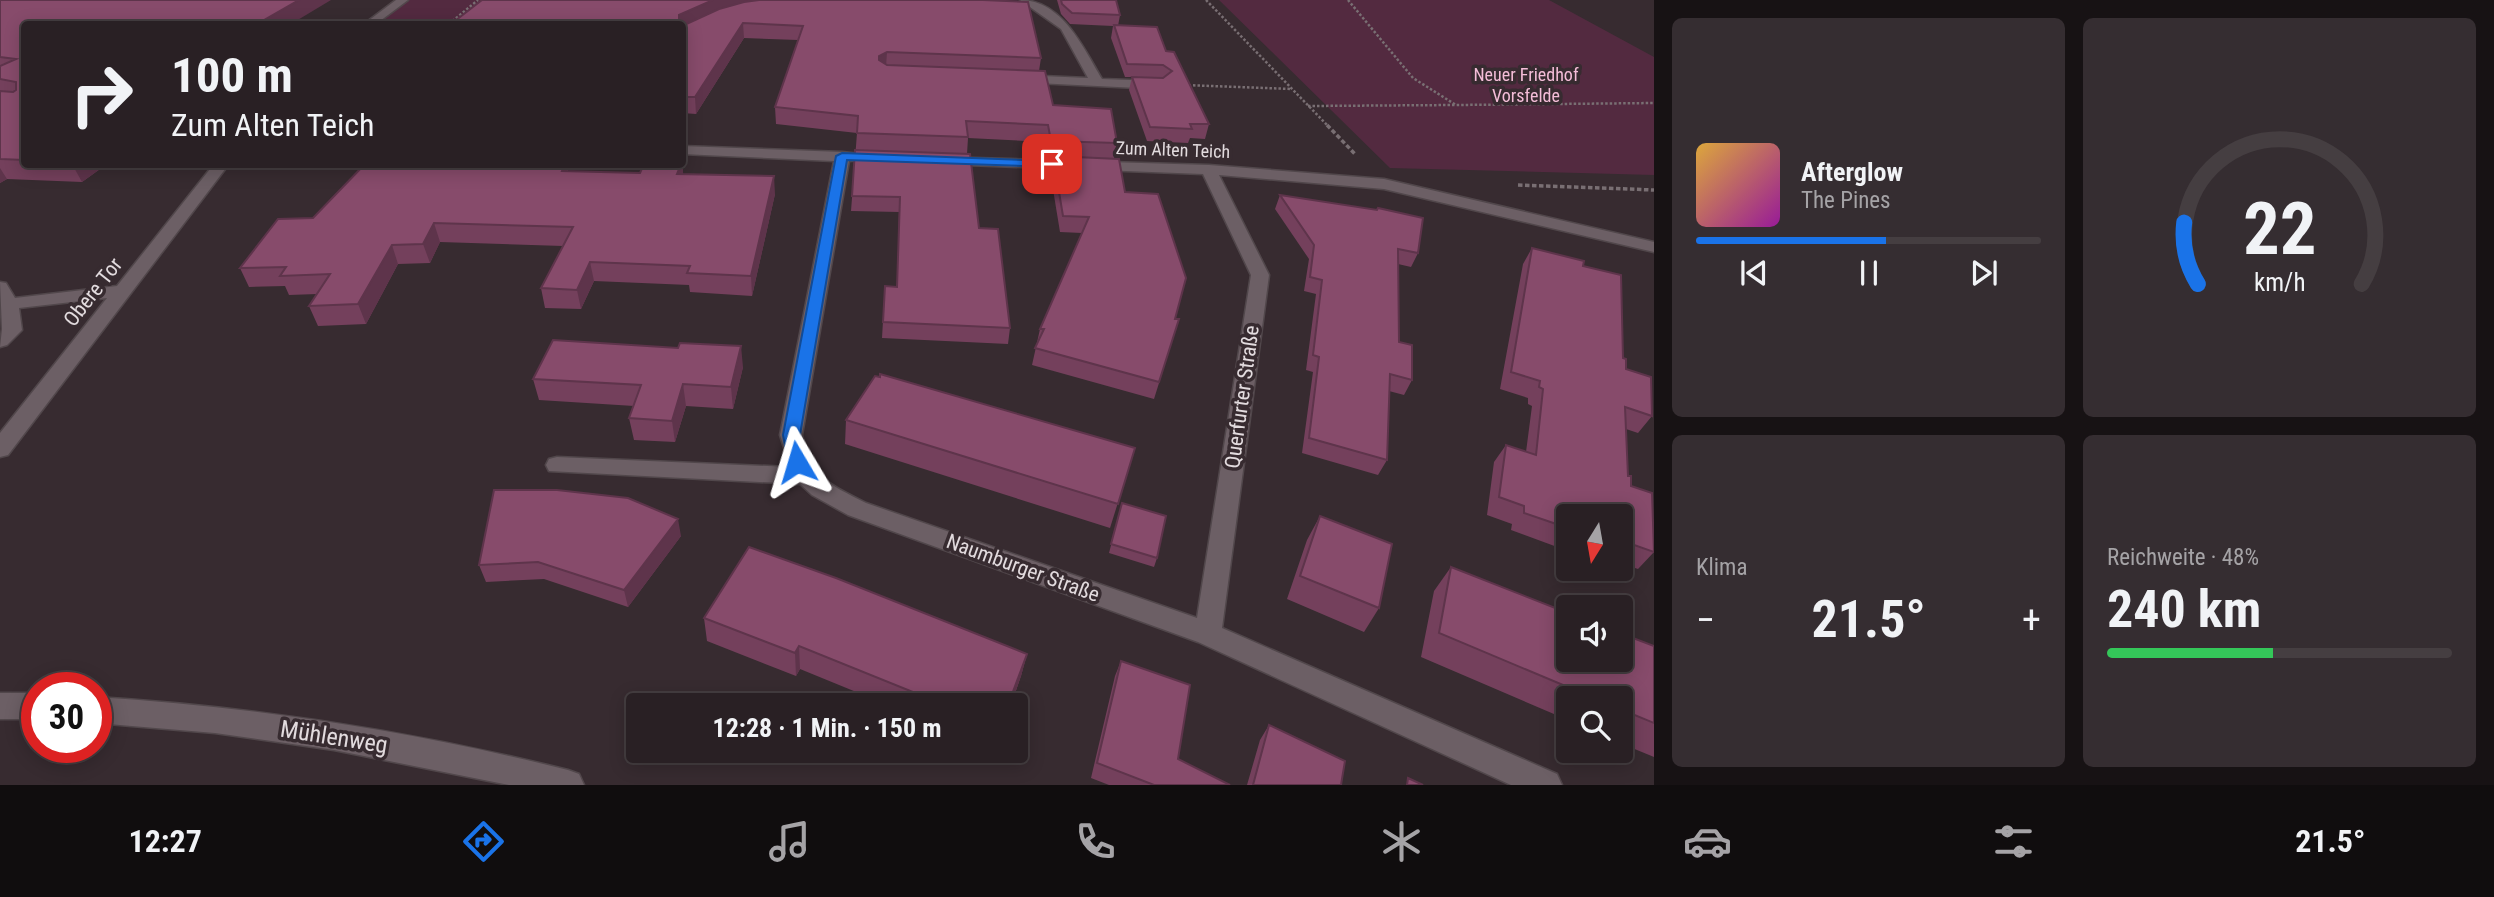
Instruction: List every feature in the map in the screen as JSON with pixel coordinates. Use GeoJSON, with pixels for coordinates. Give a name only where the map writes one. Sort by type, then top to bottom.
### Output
{"type":"FeatureCollection","features":[{"type":"Feature","properties":{"kind":"street"},"geometry":{"type":"LineString","coordinates":[[373,21],[403,0]]}},
{"type":"Feature","properties":{"kind":"street"},"geometry":{"type":"LineString","coordinates":[[1025,0],[1066,27],[1097,82]]}},
{"type":"Feature","properties":{"kind":"street"},"geometry":{"type":"LineString","coordinates":[[1005,78],[1160,85]]}},
{"type":"Feature","properties":{"kind":"street"},"geometry":{"type":"LineString","coordinates":[[686,150],[869,157]]}},
{"type":"Feature","properties":{"kind":"street","name":"Naumburger Straße"},"geometry":{"type":"LineString","coordinates":[[842,156],[791,435],[797,462],[814,486],[857,509],[1208,634],[1546,785]]}},
{"type":"Feature","properties":{"kind":"street","name":"Zum Alten Teich"},"geometry":{"type":"LineString","coordinates":[[923,159],[1209,170],[1384,184],[1654,247]]}},
{"type":"Feature","properties":{"kind":"street","name":"Obere Tor"},"geometry":{"type":"LineString","coordinates":[[0,449],[219,168]]}},
{"type":"Feature","properties":{"kind":"street","name":"Querfurter Straße"},"geometry":{"type":"LineString","coordinates":[[1208,634],[1260,275],[1209,170]]}},
{"type":"Feature","properties":{"kind":"street"},"geometry":{"type":"LineString","coordinates":[[0,341],[12,330],[4,296],[123,291]]}},
{"type":"Feature","properties":{"kind":"street"},"geometry":{"type":"LineString","coordinates":[[557,465],[807,476]]}},
{"type":"Feature","properties":{"kind":"street"},"geometry":{"type":"LineString","coordinates":[[0,706],[21,706]]}},
{"type":"Feature","properties":{"kind":"street","name":"Mühlenweg"},"geometry":{"type":"LineString","coordinates":[[112,710],[286,729],[432,752],[568,785]]}},
{"type":"Feature","properties":{"kind":"path"},"geometry":{"type":"LineString","coordinates":[[452,21],[478,0]]}},
{"type":"Feature","properties":{"kind":"path"},"geometry":{"type":"LineString","coordinates":[[1206,0],[1384,184]]}},
{"type":"Feature","properties":{"kind":"path"},"geometry":{"type":"LineString","coordinates":[[1348,0],[1413,78],[1456,105]]}},
{"type":"Feature","properties":{"kind":"path"},"geometry":{"type":"LineString","coordinates":[[1160,85],[1292,89]]}},
{"type":"Feature","properties":{"kind":"path"},"geometry":{"type":"LineString","coordinates":[[1308,106],[1654,103]]}},
{"type":"Feature","properties":{"kind":"green space"},"geometry":{"type":"Polygon","coordinates":[[[403,0],[496,0],[472,21],[373,21],[403,0]]]}},
{"type":"Feature","properties":{"kind":"green space","name":"Neuer Friedhof Vorsfelde"},"geometry":{"type":"Polygon","coordinates":[[[1219,0],[1549,0],[1654,57],[1654,175],[1390,168],[1219,0]]]}},
{"type":"Feature","properties":{"kind":"building"},"geometry":{"type":"Polygon","coordinates":[[[0,0],[299,0],[262,21],[21,21],[21,160],[0,159],[0,91],[13,92],[16,90],[16,82],[0,79],[0,66],[16,59],[0,57],[0,0]]]}},
{"type":"Feature","properties":{"kind":"building"},"geometry":{"type":"Polygon","coordinates":[[[482,0],[713,0],[679,15],[679,21],[455,21],[482,0]]]}},
{"type":"Feature","properties":{"kind":"building"},"geometry":{"type":"Polygon","coordinates":[[[1061,0],[1116,0],[1120,15],[1072,13],[1061,0]]]}},
{"type":"Feature","properties":{"kind":"building"},"geometry":{"type":"Polygon","coordinates":[[[744,2],[1028,2],[1041,58],[887,52],[879,56],[879,60],[887,65],[1045,71],[1053,105],[1111,109],[1117,143],[1051,141],[1048,125],[966,121],[968,137],[857,133],[858,116],[775,107],[803,26],[743,23],[695,97],[686,97],[686,24],[719,9],[744,2]]]}},
{"type":"Feature","properties":{"kind":"building"},"geometry":{"type":"Polygon","coordinates":[[[1114,25],[1157,27],[1166,51],[1174,52],[1209,124],[1190,124],[1192,129],[1150,127],[1132,77],[1163,78],[1172,71],[1163,65],[1127,64],[1114,25]]]}},
{"type":"Feature","properties":{"kind":"building"},"geometry":{"type":"Polygon","coordinates":[[[855,150],[970,154],[979,228],[998,229],[1010,328],[883,322],[885,286],[897,287],[900,197],[852,196],[855,150]]]}},
{"type":"Feature","properties":{"kind":"building"},"geometry":{"type":"Polygon","coordinates":[[[1053,156],[1119,159],[1125,192],[1158,194],[1186,278],[1175,319],[1179,319],[1159,382],[1035,348],[1044,329],[1040,329],[1089,217],[1063,216],[1053,156]]]}},
{"type":"Feature","properties":{"kind":"building"},"geometry":{"type":"Polygon","coordinates":[[[361,168],[563,168],[562,171],[640,173],[642,168],[679,168],[677,174],[774,176],[751,276],[687,273],[690,266],[590,262],[577,290],[541,288],[573,227],[434,223],[423,244],[392,245],[358,304],[309,306],[330,274],[280,276],[286,267],[240,268],[278,219],[313,218],[361,168]]]}},
{"type":"Feature","properties":{"kind":"building"},"geometry":{"type":"Polygon","coordinates":[[[1280,195],[1377,210],[1378,208],[1423,218],[1418,253],[1398,249],[1399,342],[1412,345],[1412,380],[1390,374],[1387,460],[1309,438],[1319,357],[1313,355],[1322,280],[1310,277],[1314,245],[1280,195]]]}},
{"type":"Feature","properties":{"kind":"building"},"geometry":{"type":"Polygon","coordinates":[[[1532,248],[1584,261],[1583,266],[1621,275],[1623,358],[1626,359],[1626,369],[1651,377],[1652,416],[1625,407],[1628,476],[1631,476],[1631,486],[1652,493],[1654,552],[1633,545],[1633,504],[1556,504],[1556,524],[1524,513],[1524,506],[1499,497],[1506,445],[1536,455],[1543,389],[1539,387],[1540,381],[1511,372],[1532,248]]]}},
{"type":"Feature","properties":{"kind":"building"},"geometry":{"type":"Polygon","coordinates":[[[553,340],[678,348],[680,343],[741,346],[731,387],[683,384],[672,421],[629,418],[641,385],[533,379],[553,340]]]}},
{"type":"Feature","properties":{"kind":"building"},"geometry":{"type":"Polygon","coordinates":[[[880,374],[1135,448],[1118,504],[846,420],[875,376],[880,377],[880,374]]]}},
{"type":"Feature","properties":{"kind":"building"},"geometry":{"type":"Polygon","coordinates":[[[494,490],[557,490],[628,498],[678,519],[624,590],[538,562],[479,565],[494,490]]]}},
{"type":"Feature","properties":{"kind":"building"},"geometry":{"type":"Polygon","coordinates":[[[1122,503],[1166,516],[1157,558],[1111,544],[1122,503]]]}},
{"type":"Feature","properties":{"kind":"building"},"geometry":{"type":"Polygon","coordinates":[[[1320,516],[1392,544],[1379,608],[1300,576],[1320,516]]]}},
{"type":"Feature","properties":{"kind":"building"},"geometry":{"type":"Polygon","coordinates":[[[749,547],[836,578],[1027,654],[1012,693],[915,693],[799,646],[795,653],[704,618],[749,547]]]}},
{"type":"Feature","properties":{"kind":"building"},"geometry":{"type":"Polygon","coordinates":[[[1451,567],[1556,608],[1556,672],[1633,672],[1633,638],[1654,646],[1654,723],[1633,714],[1633,686],[1565,686],[1439,633],[1451,567]]]}},
{"type":"Feature","properties":{"kind":"building"},"geometry":{"type":"Polygon","coordinates":[[[1121,661],[1190,685],[1178,759],[1230,785],[1154,785],[1097,763],[1121,661]]]}},
{"type":"Feature","properties":{"kind":"building"},"geometry":{"type":"Polygon","coordinates":[[[1269,725],[1345,761],[1341,785],[1253,785],[1269,725]]]}},
{"type":"Feature","properties":{"kind":"building"},"geometry":{"type":"Polygon","coordinates":[[[1408,778],[1423,785],[1407,785],[1408,778]]]}},
{"type":"Feature","properties":{"kind":"route"},"geometry":{"type":"LineString","coordinates":[[797,462],[791,435],[842,156],[1052,164]]}}]}
